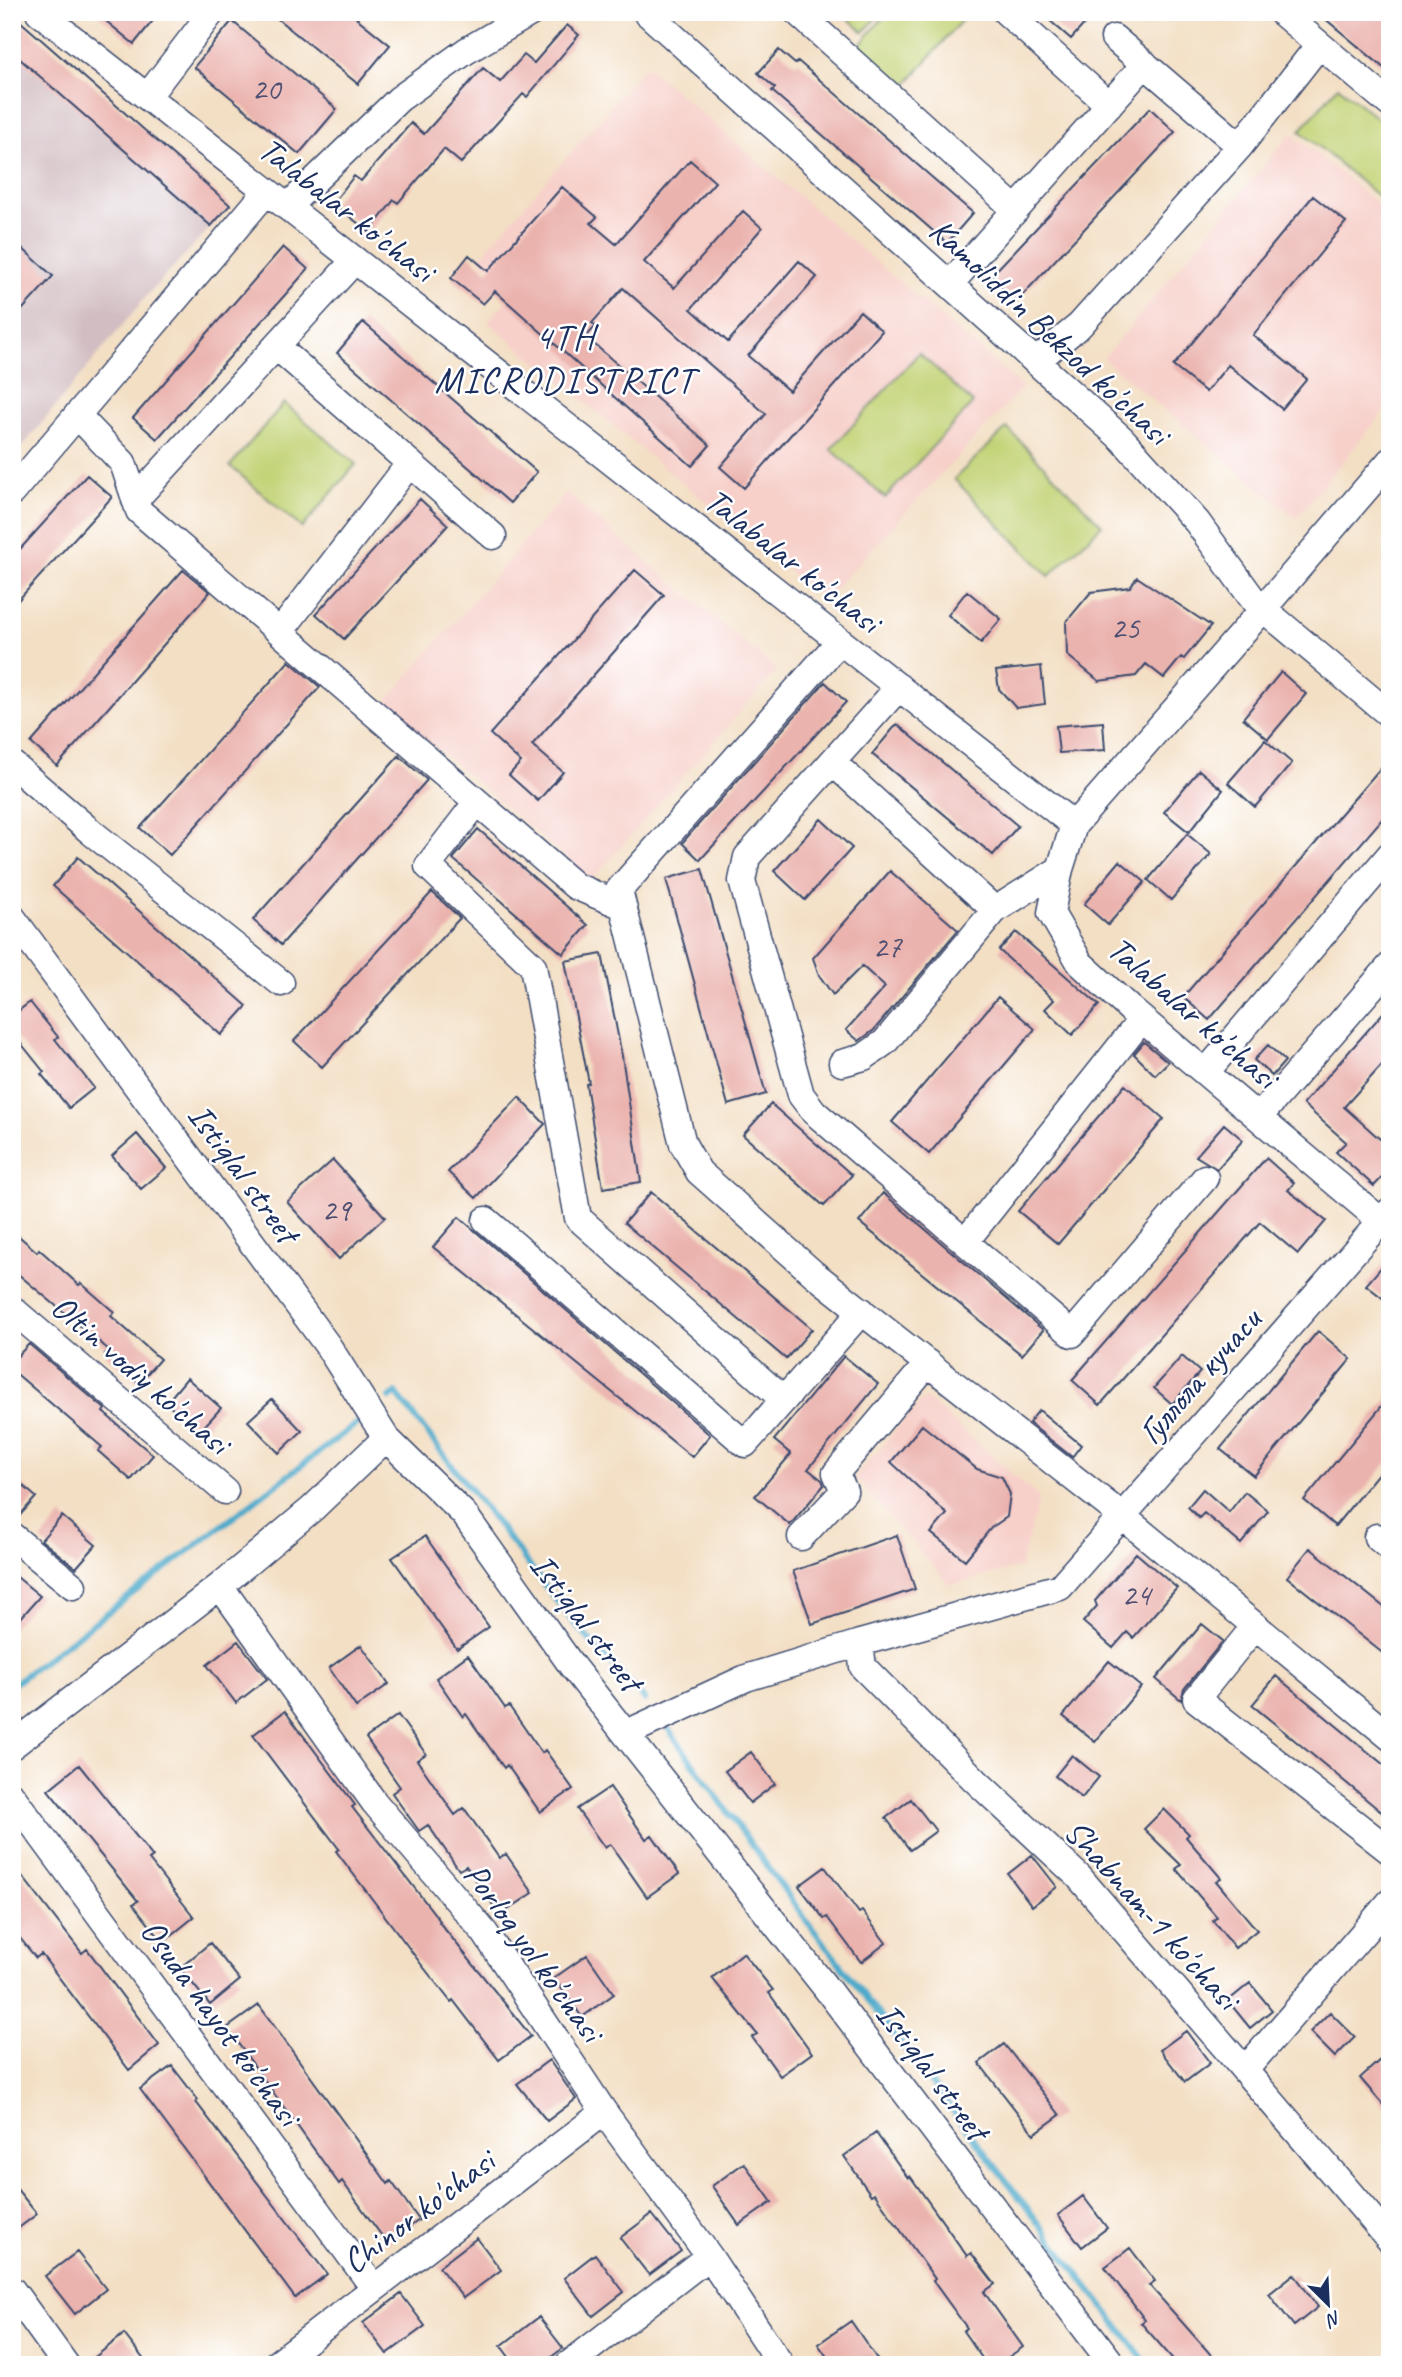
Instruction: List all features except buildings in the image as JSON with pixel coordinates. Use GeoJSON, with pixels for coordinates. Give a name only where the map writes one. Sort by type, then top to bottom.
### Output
{"type":"FeatureCollection","features":[{"type":"Feature","properties":{"kind":"street","name":"Talabalar ko'chasi"},"geometry":{"type":"LineString","coordinates":[[40,12],[1074,825],[1060,869],[1051,913],[1080,963],[1259,1117],[1385,1216]]}},
{"type":"Feature","properties":{"kind":"street"},"geometry":{"type":"LineString","coordinates":[[147,97],[212,12]]}},
{"type":"Feature","properties":{"kind":"street"},"geometry":{"type":"LineString","coordinates":[[12,492],[77,415],[277,199],[399,99],[466,51],[532,12]]}},
{"type":"Feature","properties":{"kind":"street","name":"Kamoliddin Bekzod ko'chasi"},"geometry":{"type":"LineString","coordinates":[[646,12],[1122,439],[1197,522],[1255,602],[1390,715]]}},
{"type":"Feature","properties":{"kind":"street"},"geometry":{"type":"LineString","coordinates":[[797,12],[1016,210]]}},
{"type":"Feature","properties":{"kind":"street"},"geometry":{"type":"LineString","coordinates":[[1006,12],[1109,105]]}},
{"type":"Feature","properties":{"kind":"street"},"geometry":{"type":"LineString","coordinates":[[1281,12],[1390,104]]}},
{"type":"Feature","properties":{"kind":"street"},"geometry":{"type":"LineString","coordinates":[[1114,38],[1240,146]]}},
{"type":"Feature","properties":{"kind":"street"},"geometry":{"type":"LineString","coordinates":[[1036,361],[1080,325],[1240,146],[1319,45]]}},
{"type":"Feature","properties":{"kind":"street"},"geometry":{"type":"LineString","coordinates":[[950,284],[1145,64]]}},
{"type":"Feature","properties":{"kind":"street"},"geometry":{"type":"LineString","coordinates":[[135,500],[355,260]]}},
{"type":"Feature","properties":{"kind":"street"},"geometry":{"type":"LineString","coordinates":[[276,346],[493,536]]}},
{"type":"Feature","properties":{"kind":"street"},"geometry":{"type":"LineString","coordinates":[[77,415],[123,463],[139,511],[575,886],[623,906]]}},
{"type":"Feature","properties":{"kind":"street"},"geometry":{"type":"LineString","coordinates":[[280,632],[410,463]]}},
{"type":"Feature","properties":{"kind":"street"},"geometry":{"type":"LineString","coordinates":[[1074,825],[1389,464]]}},
{"type":"Feature","properties":{"kind":"street"},"geometry":{"type":"LineString","coordinates":[[840,641],[619,890],[682,1144],[699,1172],[814,1274],[1122,1516],[1390,1737]]}},
{"type":"Feature","properties":{"kind":"street"},"geometry":{"type":"LineString","coordinates":[[899,687],[747,857],[741,881],[801,1095],[814,1112],[1072,1334],[1205,1178]]}},
{"type":"Feature","properties":{"kind":"street"},"geometry":{"type":"LineString","coordinates":[[832,762],[995,910]]}},
{"type":"Feature","properties":{"kind":"street"},"geometry":{"type":"LineString","coordinates":[[12,764],[90,831],[281,983]]}},
{"type":"Feature","properties":{"kind":"street"},"geometry":{"type":"LineString","coordinates":[[477,802],[428,866],[533,966],[578,1218],[784,1400]]}},
{"type":"Feature","properties":{"kind":"street"},"geometry":{"type":"LineString","coordinates":[[1206,1072],[1390,855]]}},
{"type":"Feature","properties":{"kind":"street"},"geometry":{"type":"LineString","coordinates":[[842,1063],[864,1056],[885,1042],[995,910],[1060,869]]}},
{"type":"Feature","properties":{"kind":"street","name":"Istiqlal street"},"geometry":{"type":"LineString","coordinates":[[12,917],[328,1346],[386,1438],[464,1514],[572,1666],[627,1733],[1114,2365]]}},
{"type":"Feature","properties":{"kind":"street"},"geometry":{"type":"LineString","coordinates":[[1259,1117],[1390,966]]}},
{"type":"Feature","properties":{"kind":"street"},"geometry":{"type":"LineString","coordinates":[[965,1242],[1142,1019]]}},
{"type":"Feature","properties":{"kind":"street","name":"Гуллола кучаси"},"geometry":{"type":"LineString","coordinates":[[860,1643],[1060,1587],[1385,1216]]}},
{"type":"Feature","properties":{"kind":"street"},"geometry":{"type":"LineString","coordinates":[[486,1220],[745,1444],[862,1311]]}},
{"type":"Feature","properties":{"kind":"street","name":"Oltin vodiy ko'chasi"},"geometry":{"type":"LineString","coordinates":[[12,1309],[225,1491]]}},
{"type":"Feature","properties":{"kind":"street"},"geometry":{"type":"LineString","coordinates":[[801,1538],[844,1491],[836,1473],[928,1363]]}},
{"type":"Feature","properties":{"kind":"street"},"geometry":{"type":"LineString","coordinates":[[12,1746],[220,1586],[313,1508],[386,1438]]}},
{"type":"Feature","properties":{"kind":"street"},"geometry":{"type":"LineString","coordinates":[[12,1536],[73,1586]]}},
{"type":"Feature","properties":{"kind":"street","name":"Porloq yol ko'chasi"},"geometry":{"type":"LineString","coordinates":[[220,1586],[374,1802],[485,1933],[604,2112],[709,2256],[781,2365]]}},
{"type":"Feature","properties":{"kind":"street"},"geometry":{"type":"LineString","coordinates":[[1255,1626],[1196,1699],[1390,1851]]}},
{"type":"Feature","properties":{"kind":"street"},"geometry":{"type":"LineString","coordinates":[[627,1733],[746,1678],[860,1643]]}},
{"type":"Feature","properties":{"kind":"street","name":"Shabnam-1 ko'chasi"},"geometry":{"type":"LineString","coordinates":[[860,1643],[863,1667],[976,1781],[1079,1877],[1390,2240]]}},
{"type":"Feature","properties":{"kind":"street","name":"Osuda hayot ko'chasi"},"geometry":{"type":"LineString","coordinates":[[12,1796],[373,2288]]}},
{"type":"Feature","properties":{"kind":"street"},"geometry":{"type":"LineString","coordinates":[[1245,2070],[1388,1906]]}},
{"type":"Feature","properties":{"kind":"street","name":"Chinor ko'chasi"},"geometry":{"type":"LineString","coordinates":[[275,2365],[604,2112]]}},
{"type":"Feature","properties":{"kind":"street"},"geometry":{"type":"LineString","coordinates":[[568,2365],[709,2256]]}},
{"type":"Feature","properties":{"kind":"street"},"geometry":{"type":"LineString","coordinates":[[12,2290],[66,2365]]}},
{"type":"Feature","properties":{"kind":"shaded area"},"geometry":{"type":"Polygon","coordinates":[[[12,29],[227,210],[149,293],[12,459],[12,29]]]}},
{"type":"Feature","properties":{"kind":"shaded area"},"geometry":{"type":"Polygon","coordinates":[[[646,66],[1023,387],[824,600],[488,322],[509,298],[505,282],[479,258],[646,66]]]}},
{"type":"Feature","properties":{"kind":"shaded area"},"geometry":{"type":"Polygon","coordinates":[[[1291,133],[1390,214],[1390,404],[1296,518],[1103,359],[1291,133]]]}},
{"type":"Feature","properties":{"kind":"shaded area"},"geometry":{"type":"Polygon","coordinates":[[[566,493],[777,670],[592,880],[384,704],[566,493]]]}},
{"type":"Feature","properties":{"kind":"shaded area"},"geometry":{"type":"Polygon","coordinates":[[[925,1397],[1039,1498],[1020,1567],[950,1585],[855,1477],[925,1397]]]}},
{"type":"Feature","properties":{"kind":"green space"},"geometry":{"type":"Polygon","coordinates":[[[840,12],[881,12],[864,32],[840,12]]]}},
{"type":"Feature","properties":{"kind":"green space"},"geometry":{"type":"Polygon","coordinates":[[[888,12],[969,12],[903,88],[857,48],[888,12]]]}},
{"type":"Feature","properties":{"kind":"green space"},"geometry":{"type":"Polygon","coordinates":[[[1338,86],[1390,129],[1390,199],[1386,203],[1300,131],[1338,86]]]}},
{"type":"Feature","properties":{"kind":"green space"},"geometry":{"type":"Polygon","coordinates":[[[919,353],[973,403],[885,498],[831,449],[919,353]]]}},
{"type":"Feature","properties":{"kind":"green space"},"geometry":{"type":"Polygon","coordinates":[[[284,403],[356,464],[302,528],[230,466],[284,403]]]}},
{"type":"Feature","properties":{"kind":"green space"},"geometry":{"type":"Polygon","coordinates":[[[1007,428],[1102,525],[1049,576],[954,479],[1007,428]]]}},
{"type":"Feature","properties":{"kind":"waterway"},"geometry":{"type":"LineString","coordinates":[[390,1398],[396,1393],[573,1622],[645,1700]]}},
{"type":"Feature","properties":{"kind":"waterway"},"geometry":{"type":"LineString","coordinates":[[12,1685],[364,1418]]}},
{"type":"Feature","properties":{"kind":"waterway"},"geometry":{"type":"LineString","coordinates":[[666,1726],[803,1916],[1148,2365]]}},
{"type":"Feature","properties":{"kind":"district","name":"4TH MICRODISTRICT"},"geometry":{"type":"Point","coordinates":[565,358]}}]}
